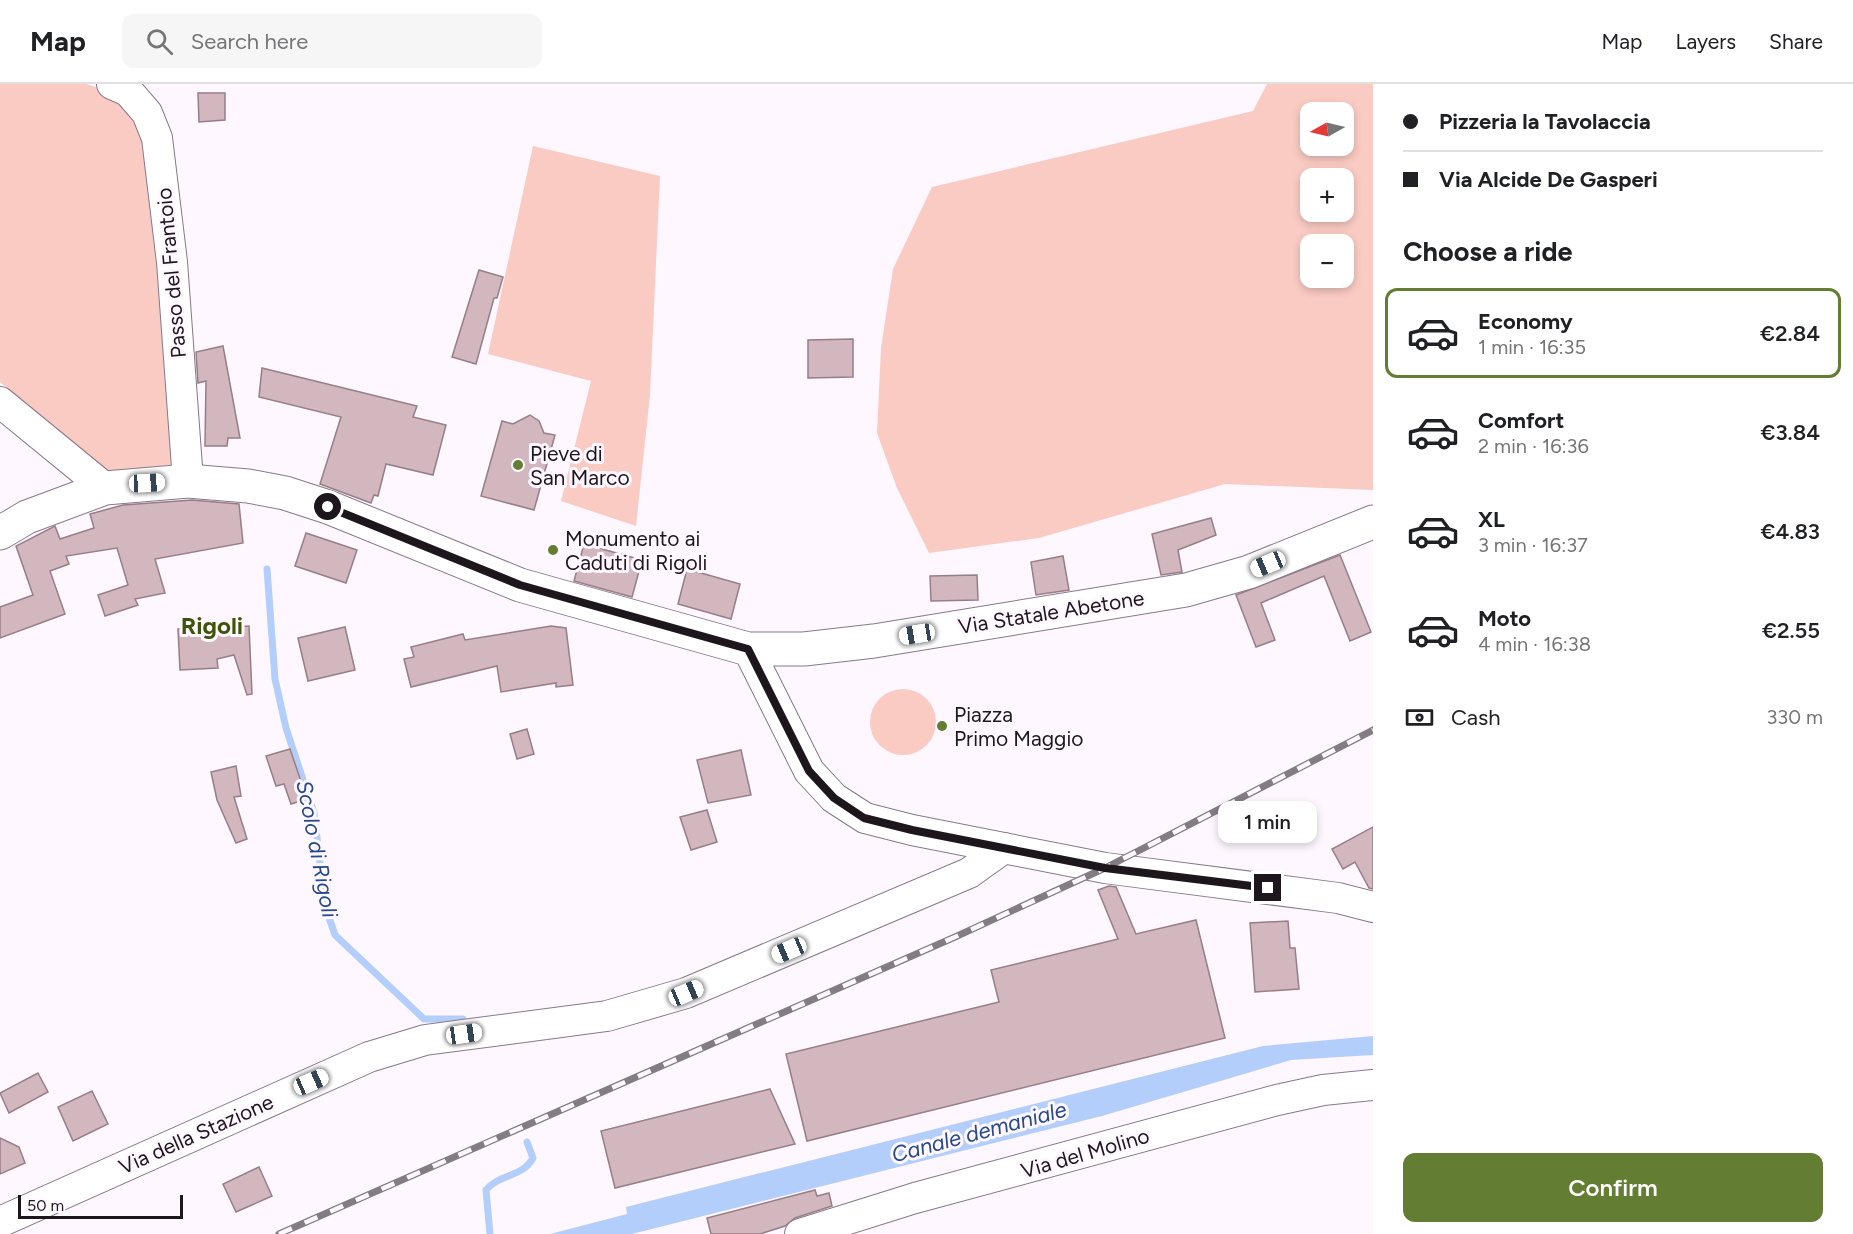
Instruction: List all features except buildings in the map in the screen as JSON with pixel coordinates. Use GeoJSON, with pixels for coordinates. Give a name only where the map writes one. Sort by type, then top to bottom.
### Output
{"type":"FeatureCollection","features":[{"type":"Feature","properties":{"kind":"main road","name":"Via Statale Abetone"},"geometry":{"type":"LineString","coordinates":[[0,533],[27,517],[105,488],[188,481],[248,486],[285,493],[328,507],[520,585],[748,649],[804,649],[874,641],[1186,590],[1250,572],[1373,522]]}},
{"type":"Feature","properties":{"kind":"street","name":"Passo del Frantoio"},"geometry":{"type":"LineString","coordinates":[[112,84],[128,92],[147,113],[157,138],[172,262],[188,481]]}},
{"type":"Feature","properties":{"kind":"street"},"geometry":{"type":"LineString","coordinates":[[0,402],[105,488]]}},
{"type":"Feature","properties":{"kind":"street"},"geometry":{"type":"LineString","coordinates":[[748,649],[799,755],[821,787],[864,818],[1105,868],[1338,898],[1373,907]]}},
{"type":"Feature","properties":{"kind":"street","name":"Via della Stazione"},"geometry":{"type":"LineString","coordinates":[[0,1222],[369,1057],[425,1040],[607,1016],[686,993],[969,873],[1004,848]]}},
{"type":"Feature","properties":{"kind":"street","name":"Via del Molino"},"geometry":{"type":"LineString","coordinates":[[800,1234],[915,1198],[1277,1100],[1323,1090],[1373,1085]]}},
{"type":"Feature","properties":{"kind":"shaded area"},"geometry":{"type":"Polygon","coordinates":[[[0,84],[86,84],[116,93],[145,141],[176,464],[111,472],[94,464],[0,382],[0,84]]]}},
{"type":"Feature","properties":{"kind":"shaded area"},"geometry":{"type":"Polygon","coordinates":[[[1267,84],[1373,84],[1373,490],[1225,484],[1039,538],[929,553],[897,488],[877,433],[881,348],[893,269],[932,187],[1253,111],[1267,84]]]}},
{"type":"Feature","properties":{"kind":"shaded area"},"geometry":{"type":"Polygon","coordinates":[[[533,146],[660,176],[650,395],[636,526],[561,501],[591,381],[488,354],[533,146]]]}},
{"type":"Feature","properties":{"kind":"shaded area"},"geometry":{"type":"Polygon","coordinates":[[[903,689],[916,692],[926,699],[933,709],[936,722],[933,735],[926,745],[916,752],[903,755],[890,752],[880,745],[873,735],[870,722],[873,709],[880,699],[890,692],[903,689]]]}},
{"type":"Feature","properties":{"kind":"water","name":"Canale demaniale"},"geometry":{"type":"Polygon","coordinates":[[[1373,1036],[1373,1055],[1291,1060],[1102,1116],[632,1234],[550,1234],[627,1214],[626,1207],[1263,1046],[1373,1036]]]}},
{"type":"Feature","properties":{"kind":"waterway","name":"Scolo di Rigoli"},"geometry":{"type":"LineString","coordinates":[[267,569],[275,679],[286,728],[314,813],[325,906],[335,935],[424,1019],[463,1019]]}},
{"type":"Feature","properties":{"kind":"waterway","name":"Scolo di Rigoli"},"geometry":{"type":"LineString","coordinates":[[490,1234],[486,1190],[497,1181],[529,1164],[533,1158],[527,1142]]}},
{"type":"Feature","properties":{"kind":"railway"},"geometry":{"type":"LineString","coordinates":[[279,1234],[955,937],[1105,868],[1373,730]]}},
{"type":"Feature","properties":{"kind":"place","name":"Pieve di San Marco"},"geometry":{"type":"Point","coordinates":[518,465]}},
{"type":"Feature","properties":{"kind":"place","name":"Monumento ai Caduti di Rigoli"},"geometry":{"type":"Point","coordinates":[553,550]}},
{"type":"Feature","properties":{"kind":"place","name":"Piazza Primo Maggio"},"geometry":{"type":"Point","coordinates":[942,726]}},
{"type":"Feature","properties":{"kind":"district","name":"Rigoli"},"geometry":{"type":"Point","coordinates":[212,625]}},
{"type":"Feature","properties":{"kind":"route"},"geometry":{"type":"LineString","coordinates":[[328,507],[520,585],[748,649],[809,771],[821,787],[864,818],[912,830],[1105,868],[1268,888]]}}]}
